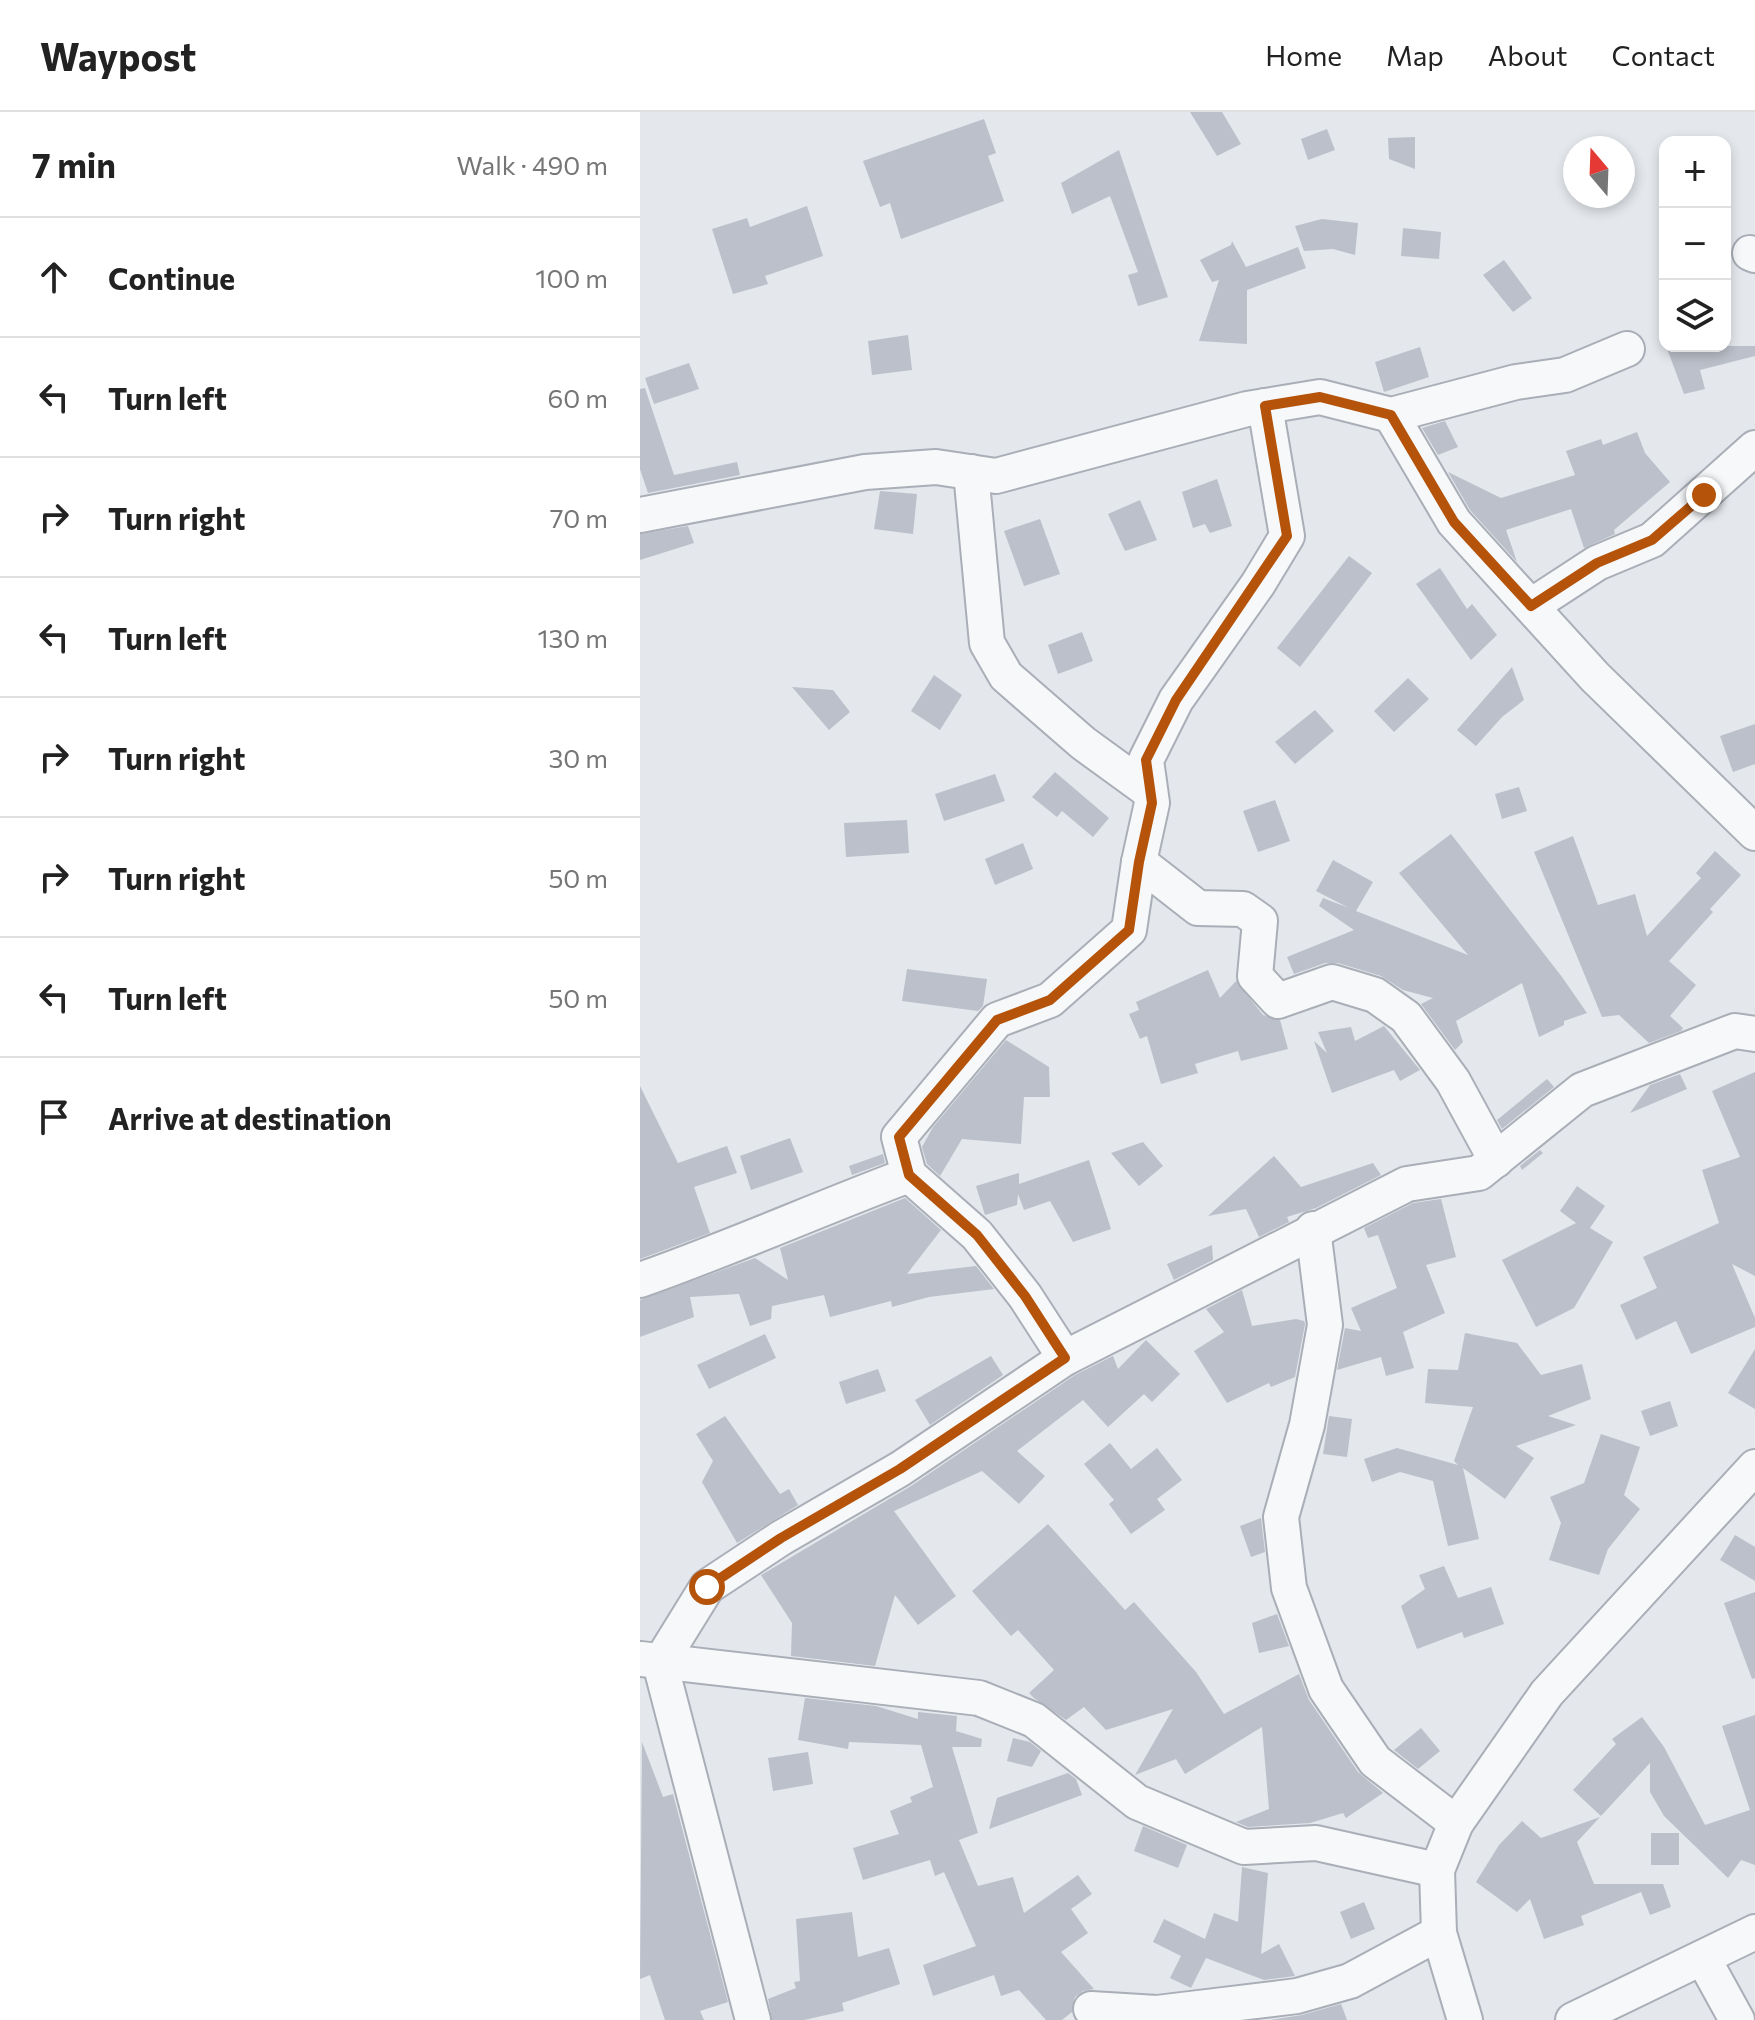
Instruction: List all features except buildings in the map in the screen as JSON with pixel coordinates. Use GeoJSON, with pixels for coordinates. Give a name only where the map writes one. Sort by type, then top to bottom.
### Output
{"type":"FeatureCollection","features":[{"type":"Feature","properties":{"kind":"street"},"geometry":{"type":"LineString","coordinates":[[640,515],[865,472],[936,467],[996,476],[1265,406],[1320,397],[1391,415],[1516,382],[1565,375],[1627,349]]}},
{"type":"Feature","properties":{"kind":"street"},"geometry":{"type":"LineString","coordinates":[[1065,1358],[1025,1296],[977,1235],[909,1175],[899,1137],[997,1020],[1050,1000],[1129,930],[1152,803],[1146,760],[1176,700],[1287,536],[1265,406]]}},
{"type":"Feature","properties":{"kind":"street"},"geometry":{"type":"LineString","coordinates":[[1391,415],[1454,522],[1595,677],[1755,833]]}},
{"type":"Feature","properties":{"kind":"street"},"geometry":{"type":"LineString","coordinates":[[1531,606],[1597,563],[1652,540],[1755,448]]}},
{"type":"Feature","properties":{"kind":"street"},"geometry":{"type":"LineString","coordinates":[[971,472],[987,643],[1006,676],[1083,743],[1149,791]]}},
{"type":"Feature","properties":{"kind":"street"},"geometry":{"type":"LineString","coordinates":[[1139,862],[1198,908],[1243,909],[1260,921],[1255,976],[1278,1001],[1332,982],[1375,995],[1406,1017],[1453,1081],[1496,1160]]}},
{"type":"Feature","properties":{"kind":"street"},"geometry":{"type":"LineString","coordinates":[[650,1661],[707,1587],[781,1538],[900,1469],[1065,1358],[1313,1229],[1407,1184],[1479,1173],[1582,1090],[1735,1031],[1755,1034]]}},
{"type":"Feature","properties":{"kind":"street"},"geometry":{"type":"LineString","coordinates":[[640,1280],[745,1243],[815,1210],[909,1175]]}},
{"type":"Feature","properties":{"kind":"street"},"geometry":{"type":"LineString","coordinates":[[1313,1229],[1325,1325],[1307,1425],[1281,1517],[1289,1588],[1326,1689],[1375,1761],[1456,1823]]}},
{"type":"Feature","properties":{"kind":"street"},"geometry":{"type":"LineString","coordinates":[[1465,2020],[1439,1933],[1437,1870],[1456,1823],[1547,1693],[1755,1467]]}},
{"type":"Feature","properties":{"kind":"street"},"geometry":{"type":"LineString","coordinates":[[650,1661],[979,1698],[1034,1720],[1137,1802],[1244,1847],[1316,1843],[1437,1870]]}},
{"type":"Feature","properties":{"kind":"street"},"geometry":{"type":"LineString","coordinates":[[650,1661],[753,2020]]}},
{"type":"Feature","properties":{"kind":"street"},"geometry":{"type":"LineString","coordinates":[[1573,2020],[1704,1960],[1755,1932]]}},
{"type":"Feature","properties":{"kind":"street"},"geometry":{"type":"LineString","coordinates":[[1091,2009],[1157,2013],[1297,1996],[1350,1981],[1439,1933]]}},
{"type":"Feature","properties":{"kind":"street"},"geometry":{"type":"LineString","coordinates":[[1704,1960],[1737,2020]]}},
{"type":"Feature","properties":{"kind":"route"},"geometry":{"type":"LineString","coordinates":[[707,1587],[781,1538],[900,1469],[1065,1358],[1025,1296],[977,1235],[909,1175],[899,1137],[997,1020],[1050,1000],[1129,930],[1152,803],[1146,760],[1176,700],[1258,584],[1287,536],[1265,406],[1320,397],[1391,415],[1454,522],[1531,606],[1597,563],[1652,540],[1704,495]]}}]}
